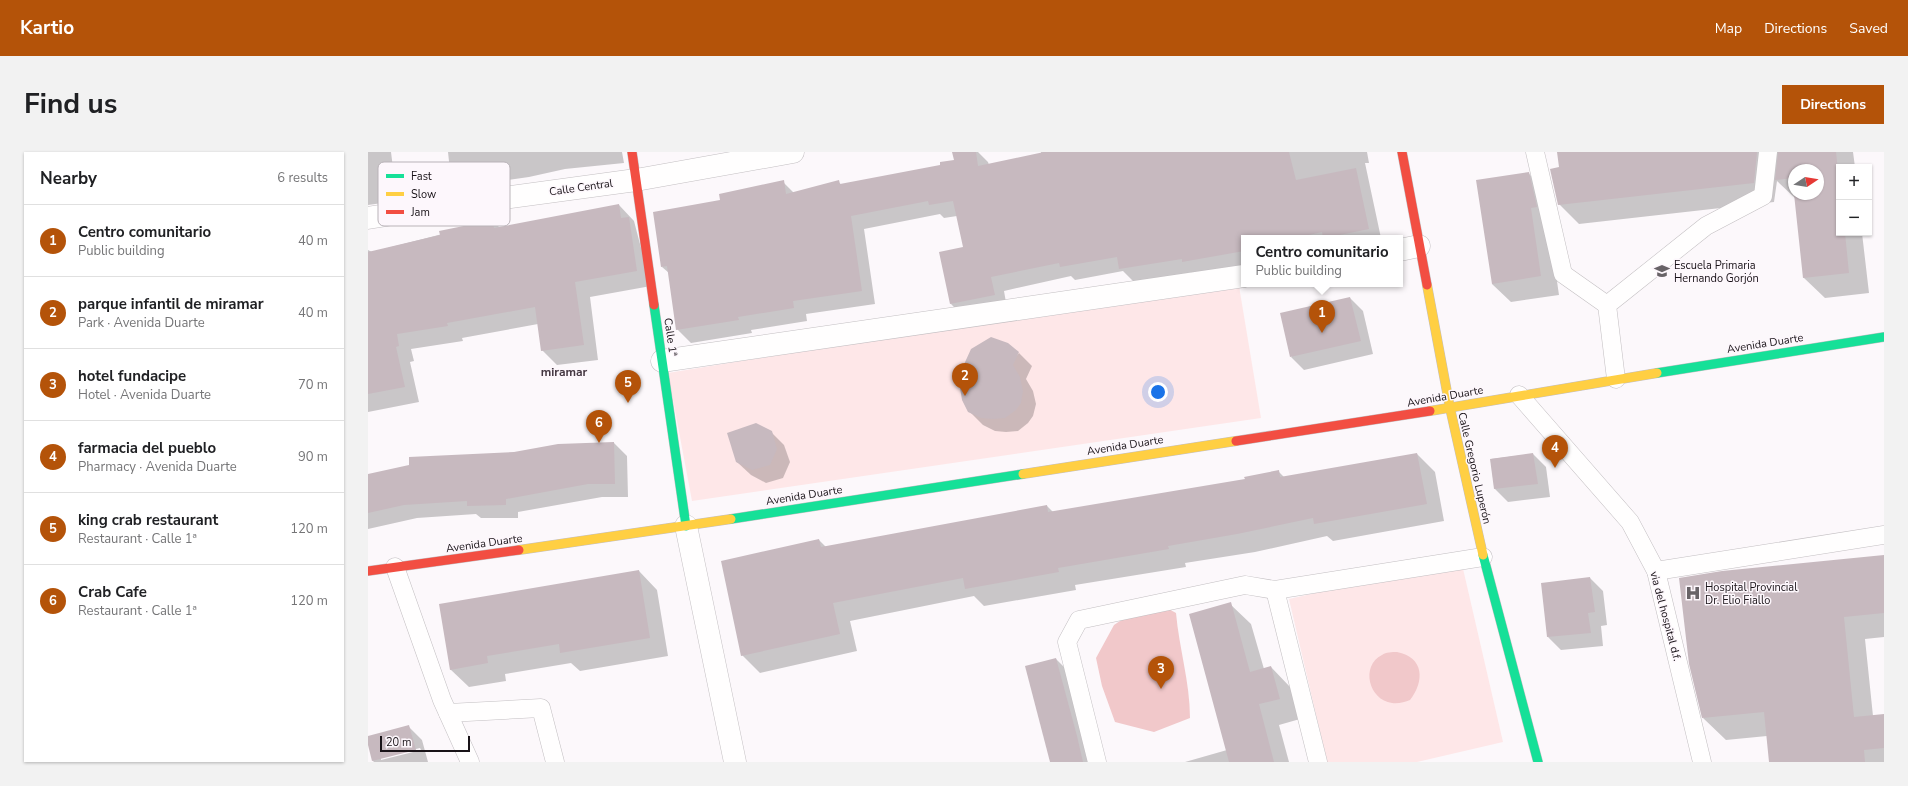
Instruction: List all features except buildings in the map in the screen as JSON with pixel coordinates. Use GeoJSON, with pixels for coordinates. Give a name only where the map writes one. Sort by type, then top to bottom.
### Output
{"type":"FeatureCollection","features":[{"type":"Feature","properties":{"kind":"main road","name":"Calle 1ª"},"geometry":{"type":"LineString","coordinates":[[632,152],[686,526]]}},
{"type":"Feature","properties":{"kind":"main road","name":"Calle Gregorio Luperón"},"geometry":{"type":"LineString","coordinates":[[1402,152],[1409,248],[1450,408],[1483,557],[1538,762]]}},
{"type":"Feature","properties":{"kind":"main road","name":"Avenida Duarte"},"geometry":{"type":"LineString","coordinates":[[368,571],[686,526],[1450,408],[1519,395],[1884,336]]}},
{"type":"Feature","properties":{"kind":"street","name":"Calle Central"},"geometry":{"type":"LineString","coordinates":[[510,197],[636,180],[793,152]]}},
{"type":"Feature","properties":{"kind":"street","name":"Calle Central"},"geometry":{"type":"LineString","coordinates":[[368,218],[378,216]]}},
{"type":"Feature","properties":{"kind":"street"},"geometry":{"type":"LineString","coordinates":[[662,361],[1241,276]]}},
{"type":"Feature","properties":{"kind":"street"},"geometry":{"type":"LineString","coordinates":[[686,526],[736,762]]}},
{"type":"Feature","properties":{"kind":"lane"},"geometry":{"type":"LineString","coordinates":[[1535,152],[1563,274],[1607,306],[1616,379]]}},
{"type":"Feature","properties":{"kind":"lane"},"geometry":{"type":"LineString","coordinates":[[1607,306],[1706,226],[1763,196],[1768,152]]}},
{"type":"Feature","properties":{"kind":"lane","name":"via del hospital d.f."},"geometry":{"type":"LineString","coordinates":[[1519,395],[1630,522],[1656,571],[1702,762]]}},
{"type":"Feature","properties":{"kind":"lane"},"geometry":{"type":"LineString","coordinates":[[1656,571],[1884,534]]}},
{"type":"Feature","properties":{"kind":"lane"},"geometry":{"type":"LineString","coordinates":[[1097,762],[1067,642],[1080,620],[1246,585],[1276,590],[1483,557]]}},
{"type":"Feature","properties":{"kind":"lane"},"geometry":{"type":"LineString","coordinates":[[395,568],[448,713],[470,762]]}},
{"type":"Feature","properties":{"kind":"lane"},"geometry":{"type":"LineString","coordinates":[[1276,590],[1318,762]]}},
{"type":"Feature","properties":{"kind":"lane"},"geometry":{"type":"LineString","coordinates":[[448,713],[541,708],[555,762]]}},
{"type":"Feature","properties":{"kind":"shaded area"},"geometry":{"type":"Polygon","coordinates":[[[1238,280],[1261,418],[692,501],[668,373],[1238,280]]]}},
{"type":"Feature","properties":{"kind":"shaded area"},"geometry":{"type":"Polygon","coordinates":[[[1461,560],[1503,742],[1417,762],[1327,762],[1289,599],[1461,560]]]}},
{"type":"Feature","properties":{"kind":"shaded area"},"geometry":{"type":"Polygon","coordinates":[[[1165,607],[1176,613],[1190,705],[1190,718],[1154,732],[1115,722],[1102,686],[1096,658],[1114,625],[1126,617],[1165,607]]]}},
{"type":"Feature","properties":{"kind":"shaded area"},"geometry":{"type":"Polygon","coordinates":[[[1397,652],[1413,659],[1417,664],[1420,678],[1415,693],[1410,700],[1401,703],[1392,703],[1384,701],[1378,696],[1370,682],[1369,674],[1375,660],[1385,653],[1397,652]]]}},
{"type":"Feature","properties":{"kind":"traffic: fast"},"geometry":{"type":"LineString","coordinates":[[654,305],[686,526]]}},
{"type":"Feature","properties":{"kind":"traffic: fast"},"geometry":{"type":"LineString","coordinates":[[1657,373],[1884,337]]}},
{"type":"Feature","properties":{"kind":"traffic: fast"},"geometry":{"type":"LineString","coordinates":[[731,519],[1023,474]]}},
{"type":"Feature","properties":{"kind":"traffic: fast"},"geometry":{"type":"LineString","coordinates":[[1483,555],[1538,762]]}},
{"type":"Feature","properties":{"kind":"traffic: slow"},"geometry":{"type":"LineString","coordinates":[[1427,285],[1450,408],[1483,555]]}},
{"type":"Feature","properties":{"kind":"traffic: slow"},"geometry":{"type":"LineString","coordinates":[[1430,411],[1657,373]]}},
{"type":"Feature","properties":{"kind":"traffic: slow"},"geometry":{"type":"LineString","coordinates":[[1023,474],[1236,441]]}},
{"type":"Feature","properties":{"kind":"traffic: slow"},"geometry":{"type":"LineString","coordinates":[[519,550],[731,519]]}},
{"type":"Feature","properties":{"kind":"traffic: jam"},"geometry":{"type":"LineString","coordinates":[[632,152],[654,305]]}},
{"type":"Feature","properties":{"kind":"traffic: jam"},"geometry":{"type":"LineString","coordinates":[[1402,152],[1427,285]]}},
{"type":"Feature","properties":{"kind":"traffic: jam"},"geometry":{"type":"LineString","coordinates":[[1236,441],[1430,411]]}},
{"type":"Feature","properties":{"kind":"traffic: jam"},"geometry":{"type":"LineString","coordinates":[[368,571],[519,550]]}},
{"type":"Feature","properties":{"kind":"place","name":"Escuela Primaria Hernando Gorjón"},"geometry":{"type":"Point","coordinates":[1662,271]}},
{"type":"Feature","properties":{"kind":"place","name":"Centro comunitario"},"geometry":{"type":"Point","coordinates":[1322,333]}},
{"type":"Feature","properties":{"kind":"place","name":"parque infantil de miramar"},"geometry":{"type":"Point","coordinates":[965,396]}},
{"type":"Feature","properties":{"kind":"place","name":"king crab restaurant"},"geometry":{"type":"Point","coordinates":[628,403]}},
{"type":"Feature","properties":{"kind":"place","name":"Crab Cafe"},"geometry":{"type":"Point","coordinates":[599,443]}},
{"type":"Feature","properties":{"kind":"place","name":"farmacia del pueblo"},"geometry":{"type":"Point","coordinates":[1555,468]}},
{"type":"Feature","properties":{"kind":"place","name":"Hospital Provincial Dr. Elio Fiallo"},"geometry":{"type":"Point","coordinates":[1693,593]}},
{"type":"Feature","properties":{"kind":"place","name":"hotel fundacipe"},"geometry":{"type":"Point","coordinates":[1161,689]}},
{"type":"Feature","properties":{"kind":"district","name":"miramar"},"geometry":{"type":"Point","coordinates":[564,372]}}]}
